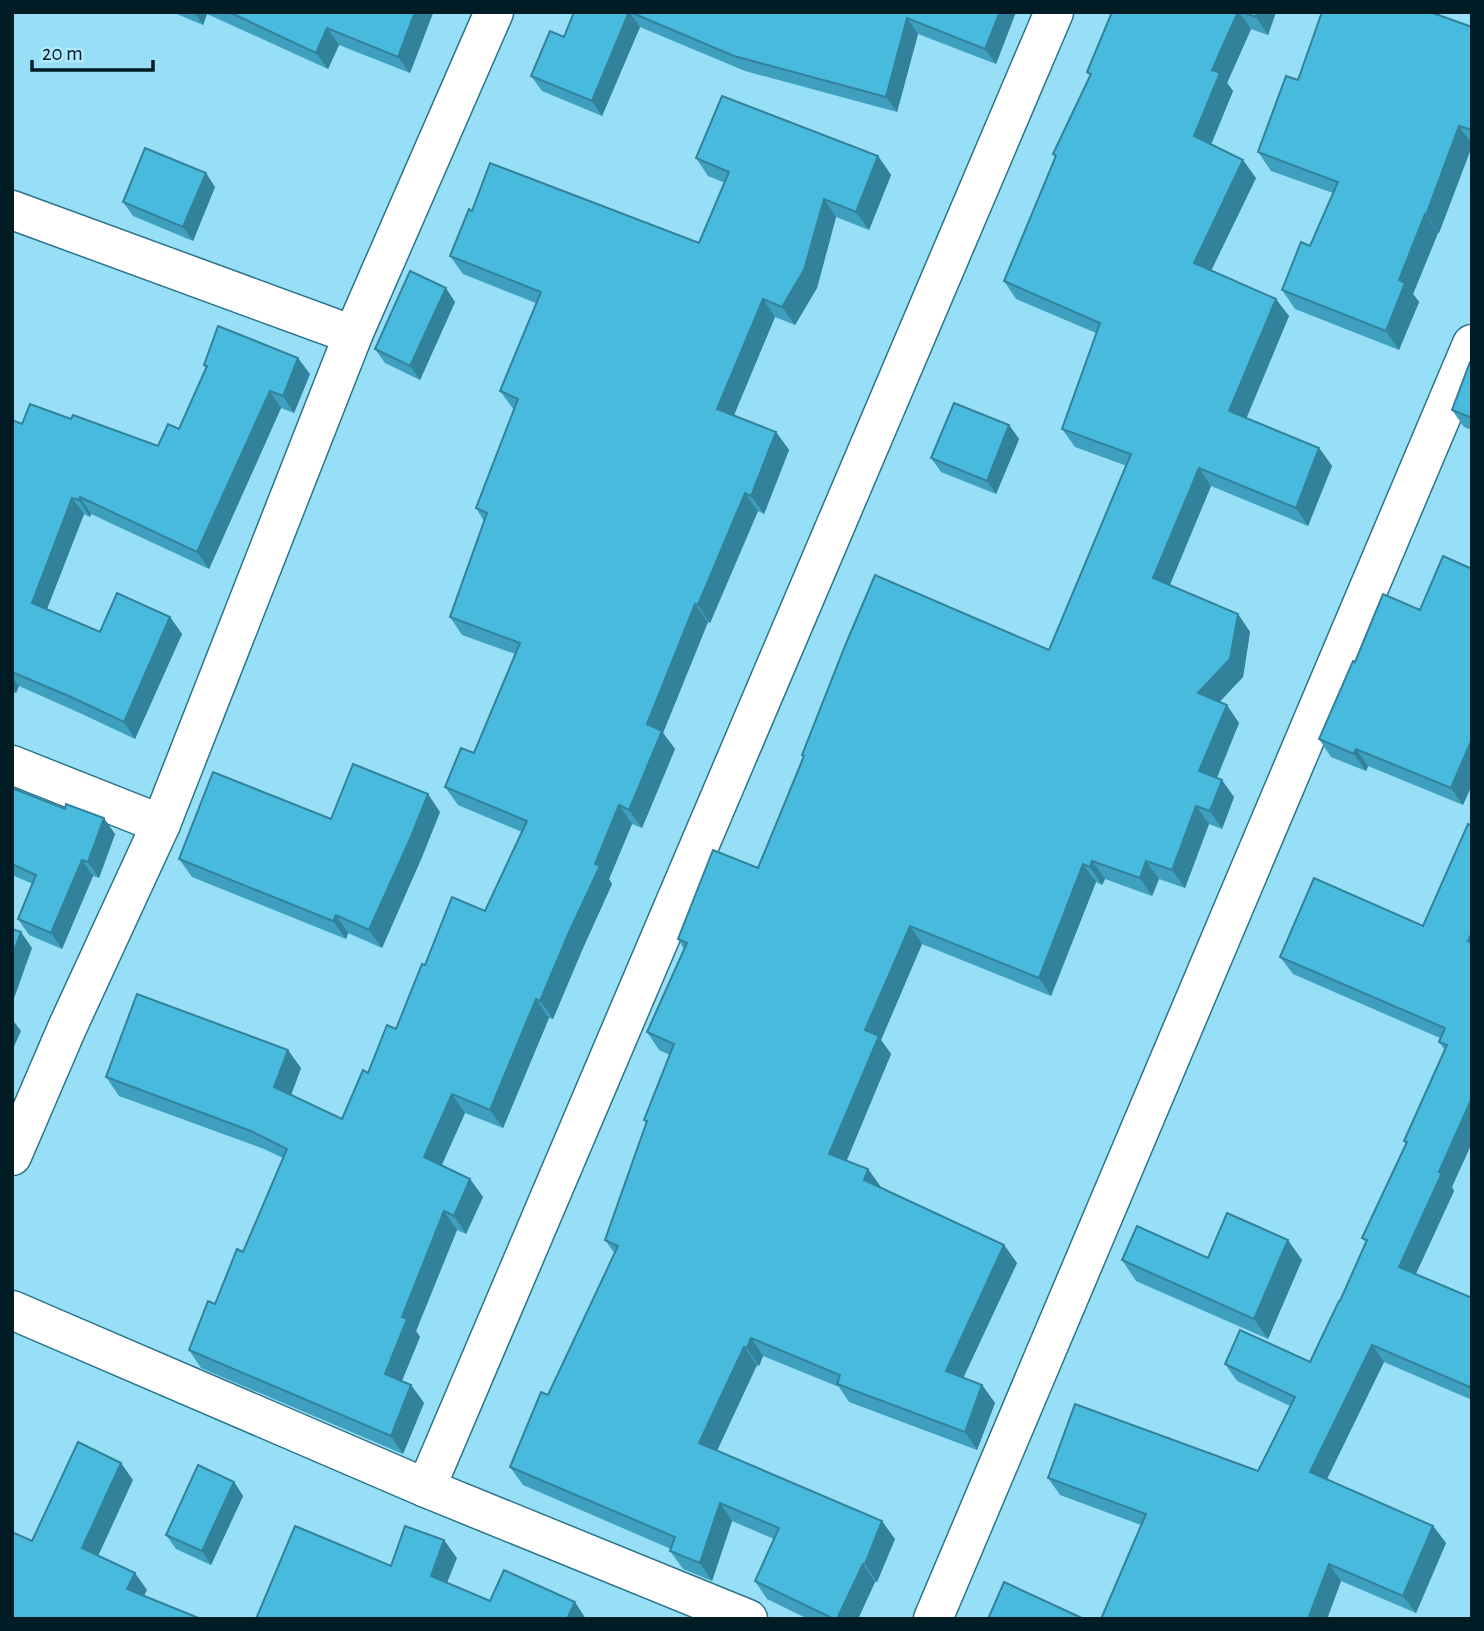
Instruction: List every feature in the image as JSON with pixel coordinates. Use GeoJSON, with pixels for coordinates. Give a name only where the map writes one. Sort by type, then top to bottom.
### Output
{"type":"FeatureCollection","features":[{"type":"Feature","properties":{"kind":"street"},"geometry":{"type":"LineString","coordinates":[[12,1156],[161,824],[353,335],[494,12]]}},
{"type":"Feature","properties":{"kind":"street"},"geometry":{"type":"LineString","coordinates":[[425,1488],[1054,12]]}},
{"type":"Feature","properties":{"kind":"street"},"geometry":{"type":"LineString","coordinates":[[12,210],[353,335]]}},
{"type":"Feature","properties":{"kind":"street"},"geometry":{"type":"LineString","coordinates":[[933,1619],[1472,344]]}},
{"type":"Feature","properties":{"kind":"street"},"geometry":{"type":"LineString","coordinates":[[12,765],[161,824]]}},
{"type":"Feature","properties":{"kind":"street"},"geometry":{"type":"LineString","coordinates":[[12,1310],[425,1488],[748,1619]]}},
{"type":"Feature","properties":{"kind":"building"},"geometry":{"type":"Polygon","coordinates":[[[229,12],[415,12],[398,57],[327,28],[316,53],[229,12]]]}},
{"type":"Feature","properties":{"kind":"building"},"geometry":{"type":"Polygon","coordinates":[[[574,12],[629,12],[592,101],[531,76],[550,31],[564,37],[574,12]]]}},
{"type":"Feature","properties":{"kind":"building"},"geometry":{"type":"Polygon","coordinates":[[[630,12],[1000,12],[985,49],[907,18],[886,97],[734,56],[630,12]]]}},
{"type":"Feature","properties":{"kind":"building"},"geometry":{"type":"Polygon","coordinates":[[[1112,12],[1238,12],[1212,70],[1220,73],[1194,136],[1243,160],[1194,263],[1276,299],[1229,411],[1319,448],[1296,508],[1199,468],[1153,578],[1238,614],[1230,659],[1198,693],[1227,705],[1199,771],[1222,780],[1210,811],[1196,806],[1172,870],[1146,861],[1140,878],[1092,861],[1090,867],[1083,864],[1039,978],[910,926],[865,1030],[879,1036],[829,1154],[868,1169],[864,1180],[1004,1245],[946,1371],[982,1385],[965,1432],[837,1384],[840,1375],[751,1338],[747,1348],[744,1347],[699,1443],[882,1521],[865,1564],[837,1619],[834,1619],[755,1581],[779,1528],[720,1503],[700,1563],[670,1551],[675,1537],[510,1467],[541,1392],[548,1395],[618,1246],[605,1240],[647,1121],[644,1120],[674,1044],[647,1032],[687,943],[678,939],[713,850],[758,868],[875,575],[1049,650],[1131,454],[1062,429],[1100,323],[1004,281],[1056,156],[1053,154],[1091,74],[1087,72],[1112,12]]]}},
{"type":"Feature","properties":{"kind":"building"},"geometry":{"type":"Polygon","coordinates":[[[1242,12],[1257,12],[1256,17],[1242,12]]]}},
{"type":"Feature","properties":{"kind":"building"},"geometry":{"type":"Polygon","coordinates":[[[1322,12],[1430,12],[1472,27],[1472,130],[1459,126],[1399,280],[1405,283],[1386,331],[1282,290],[1301,242],[1310,246],[1338,182],[1258,152],[1286,76],[1298,80],[1322,12]]]}},
{"type":"Feature","properties":{"kind":"building"},"geometry":{"type":"Polygon","coordinates":[[[722,96],[878,156],[856,212],[824,199],[804,270],[782,307],[763,299],[717,409],[776,432],[751,496],[745,493],[698,605],[695,604],[647,724],[662,731],[629,810],[619,805],[595,864],[600,866],[540,1001],[536,999],[490,1110],[452,1094],[424,1157],[470,1179],[454,1216],[444,1211],[402,1317],[407,1319],[385,1374],[411,1385],[391,1436],[189,1350],[208,1301],[215,1304],[237,1249],[243,1252],[287,1149],[251,1131],[106,1077],[137,994],[288,1050],[274,1087],[342,1119],[363,1070],[368,1073],[387,1025],[396,1029],[452,897],[485,911],[527,821],[445,787],[461,748],[474,753],[520,643],[450,617],[487,513],[476,508],[518,399],[500,391],[541,292],[450,256],[469,209],[472,211],[490,163],[699,243],[729,172],[696,158],[722,96]]]}},
{"type":"Feature","properties":{"kind":"building"},"geometry":{"type":"Polygon","coordinates":[[[145,148],[206,173],[183,227],[123,202],[145,148]]]}},
{"type":"Feature","properties":{"kind":"building"},"geometry":{"type":"Polygon","coordinates":[[[410,271],[446,288],[410,366],[375,349],[410,271]]]}},
{"type":"Feature","properties":{"kind":"building"},"geometry":{"type":"Polygon","coordinates":[[[218,326],[298,358],[283,396],[270,391],[197,552],[80,497],[79,500],[72,498],[32,603],[100,632],[117,593],[170,617],[124,722],[12,672],[12,420],[22,424],[30,404],[71,419],[73,415],[158,446],[168,424],[179,429],[207,366],[204,365],[218,326]]]}},
{"type":"Feature","properties":{"kind":"building"},"geometry":{"type":"Polygon","coordinates":[[[1472,362],[1472,418],[1452,410],[1472,362]]]}},
{"type":"Feature","properties":{"kind":"building"},"geometry":{"type":"Polygon","coordinates":[[[954,403],[1009,425],[987,481],[931,458],[954,403]]]}},
{"type":"Feature","properties":{"kind":"building"},"geometry":{"type":"Polygon","coordinates":[[[1443,556],[1472,569],[1472,739],[1451,788],[1356,749],[1354,754],[1319,739],[1383,594],[1420,610],[1443,556]]]}},
{"type":"Feature","properties":{"kind":"building"},"geometry":{"type":"Polygon","coordinates":[[[353,764],[428,794],[369,930],[336,915],[333,921],[179,859],[213,772],[331,819],[353,764]]]}},
{"type":"Feature","properties":{"kind":"building"},"geometry":{"type":"Polygon","coordinates":[[[12,788],[65,809],[66,804],[104,818],[88,862],[82,860],[51,933],[18,919],[36,875],[12,864],[12,788]]]}},
{"type":"Feature","properties":{"kind":"building"},"geometry":{"type":"Polygon","coordinates":[[[1468,824],[1472,826],[1472,932],[1468,941],[1472,943],[1472,1098],[1439,1172],[1442,1173],[1399,1267],[1472,1298],[1472,1388],[1372,1345],[1310,1472],[1433,1526],[1403,1596],[1329,1564],[1308,1619],[1101,1619],[1146,1514],[1048,1478],[1075,1404],[1258,1471],[1295,1397],[1225,1364],[1240,1330],[1310,1362],[1367,1240],[1362,1238],[1407,1142],[1404,1141],[1447,1045],[1439,1042],[1445,1028],[1280,957],[1314,878],[1423,926],[1468,824]]]}},
{"type":"Feature","properties":{"kind":"building"},"geometry":{"type":"Polygon","coordinates":[[[12,929],[21,932],[12,956],[12,929]]]}},
{"type":"Feature","properties":{"kind":"building"},"geometry":{"type":"Polygon","coordinates":[[[1227,1213],[1288,1240],[1254,1319],[1122,1260],[1137,1226],[1208,1258],[1227,1213]]]}},
{"type":"Feature","properties":{"kind":"building"},"geometry":{"type":"Polygon","coordinates":[[[78,1442],[121,1463],[82,1548],[135,1573],[127,1589],[201,1619],[12,1619],[12,1532],[32,1541],[78,1442]]]}},
{"type":"Feature","properties":{"kind":"building"},"geometry":{"type":"Polygon","coordinates":[[[198,1465],[234,1482],[202,1551],[166,1535],[198,1465]]]}},
{"type":"Feature","properties":{"kind":"building"},"geometry":{"type":"Polygon","coordinates":[[[295,1526],[391,1566],[405,1526],[444,1540],[431,1576],[490,1601],[504,1570],[575,1602],[567,1619],[256,1619],[295,1526]]]}},
{"type":"Feature","properties":{"kind":"building"},"geometry":{"type":"Polygon","coordinates":[[[1004,1582],[1084,1619],[988,1619],[1004,1582]]]}}]}
